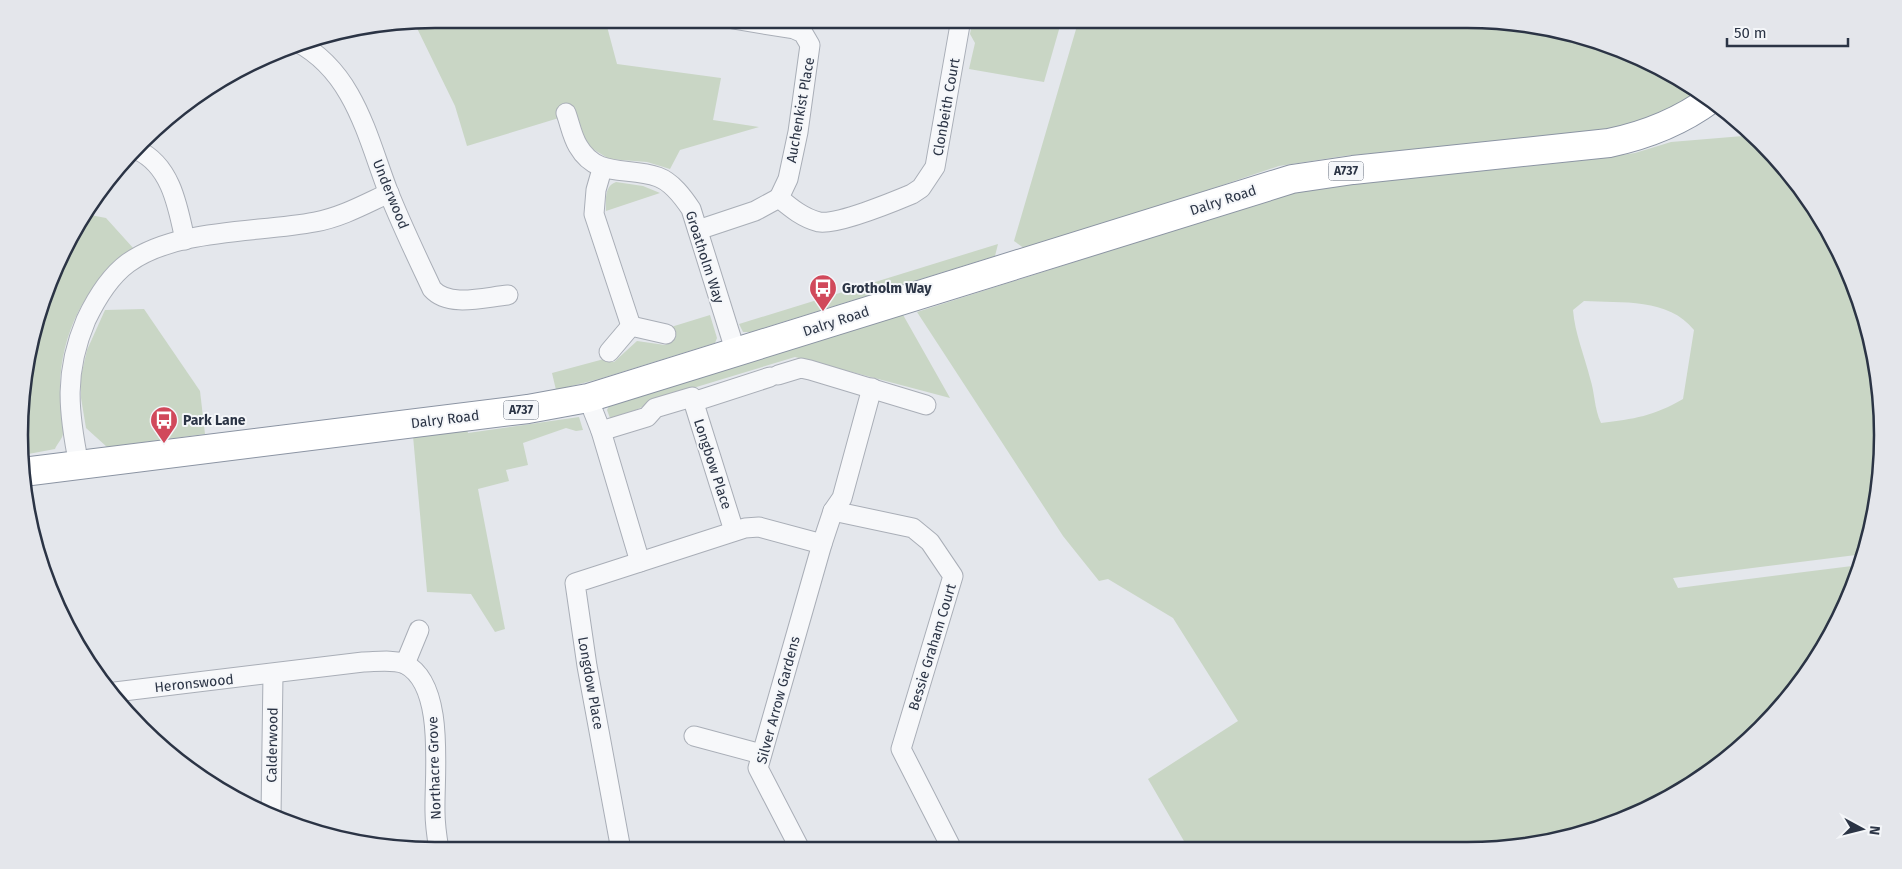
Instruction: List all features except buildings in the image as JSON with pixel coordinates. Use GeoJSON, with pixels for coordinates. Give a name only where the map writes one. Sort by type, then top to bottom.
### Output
{"type":"FeatureCollection","features":[{"type":"Feature","properties":{"kind":"highway","name":"Dalry Road"},"geometry":{"type":"LineString","coordinates":[[29,471],[528,409],[588,398],[1292,179],[1353,170],[1609,143],[1636,137],[1679,121],[1704,105]]}},
{"type":"Feature","properties":{"kind":"street","name":"Auchenkist Place"},"geometry":{"type":"LineString","coordinates":[[779,198],[788,179],[798,132],[810,45],[803,33],[788,28]]}},
{"type":"Feature","properties":{"kind":"street","name":"Clonbeith Court"},"geometry":{"type":"LineString","coordinates":[[779,198],[796,212],[808,218],[819,222],[833,222],[902,199],[921,188],[933,172],[938,158],[960,28]]}},
{"type":"Feature","properties":{"kind":"street","name":"Underwood"},"geometry":{"type":"LineString","coordinates":[[306,48],[318,56],[343,82],[356,105],[389,193],[432,289],[437,295],[455,300],[508,295]]}},
{"type":"Feature","properties":{"kind":"street"},"geometry":{"type":"LineString","coordinates":[[566,113],[579,148],[592,162],[602,169],[596,190],[594,214],[631,326]]}},
{"type":"Feature","properties":{"kind":"street"},"geometry":{"type":"LineString","coordinates":[[141,153],[151,159],[170,185],[184,240]]}},
{"type":"Feature","properties":{"kind":"street","name":"Groatholm Way"},"geometry":{"type":"LineString","coordinates":[[602,169],[660,177],[684,199],[691,209],[736,353]]}},
{"type":"Feature","properties":{"kind":"street"},"geometry":{"type":"LineString","coordinates":[[79,465],[70,401],[70,372],[78,340],[91,310],[107,284],[129,262],[158,248],[184,240],[316,222],[350,212],[389,193]]}},
{"type":"Feature","properties":{"kind":"street"},"geometry":{"type":"LineString","coordinates":[[698,230],[755,211],[779,198]]}},
{"type":"Feature","properties":{"kind":"street"},"geometry":{"type":"LineString","coordinates":[[631,326],[666,334]]}},
{"type":"Feature","properties":{"kind":"street"},"geometry":{"type":"LineString","coordinates":[[609,352],[631,326]]}},
{"type":"Feature","properties":{"kind":"street"},"geometry":{"type":"LineString","coordinates":[[600,431],[647,417],[655,408],[692,400],[801,368],[926,405]]}},
{"type":"Feature","properties":{"kind":"street","name":"Silver Arrow Gardens"},"geometry":{"type":"LineString","coordinates":[[796,842],[758,768],[822,544],[833,511],[842,498],[872,388]]}},
{"type":"Feature","properties":{"kind":"street"},"geometry":{"type":"LineString","coordinates":[[588,398],[640,562],[734,531],[759,527],[822,544]]}},
{"type":"Feature","properties":{"kind":"street","name":"Longbow Place"},"geometry":{"type":"LineString","coordinates":[[692,400],[734,531]]}},
{"type":"Feature","properties":{"kind":"street","name":"Bessie Graham Court"},"geometry":{"type":"LineString","coordinates":[[833,511],[913,528],[930,542],[953,576],[901,749],[949,842]]}},
{"type":"Feature","properties":{"kind":"street","name":"Longdow Place"},"geometry":{"type":"LineString","coordinates":[[620,842],[587,666],[575,583],[640,562]]}},
{"type":"Feature","properties":{"kind":"street"},"geometry":{"type":"LineString","coordinates":[[273,674],[363,662],[404,664],[419,630]]}},
{"type":"Feature","properties":{"kind":"street","name":"Northacre Grove"},"geometry":{"type":"LineString","coordinates":[[404,664],[415,673],[425,687],[432,708],[435,742],[435,817],[438,842]]}},
{"type":"Feature","properties":{"kind":"street","name":"Heronswood"},"geometry":{"type":"LineString","coordinates":[[120,691],[273,674]]}},
{"type":"Feature","properties":{"kind":"street","name":"Calderwood"},"geometry":{"type":"LineString","coordinates":[[271,808],[273,674]]}},
{"type":"Feature","properties":{"kind":"street"},"geometry":{"type":"LineString","coordinates":[[694,736],[761,754]]}},
{"type":"Feature","properties":{"kind":"green space"},"geometry":{"type":"Polygon","coordinates":[[[417,28],[607,28],[617,64],[721,78],[713,120],[759,127],[680,150],[670,169],[647,162],[609,159],[593,149],[581,137],[572,114],[467,146],[455,106],[417,28]]]}},
{"type":"Feature","properties":{"kind":"green space"},"geometry":{"type":"Polygon","coordinates":[[[971,28],[1059,28],[1044,82],[969,69],[975,43],[970,34],[971,28]]]}},
{"type":"Feature","properties":{"kind":"green space"},"geometry":{"type":"Polygon","coordinates":[[[1076,28],[1494,28],[1547,35],[1598,49],[1648,69],[1691,94],[1666,115],[1622,129],[1344,156],[1279,166],[1028,251],[1014,241],[1076,28]]]}},
{"type":"Feature","properties":{"kind":"green space"},"geometry":{"type":"Polygon","coordinates":[[[1743,136],[1773,166],[1806,208],[1833,254],[1853,304],[1867,355],[1874,408],[1874,461],[1871,488],[1867,514],[1856,555],[1673,578],[1678,588],[1853,566],[1833,615],[1806,661],[1773,703],[1755,722],[1736,740],[1694,773],[1648,800],[1623,811],[1573,828],[1521,838],[1468,842],[1185,842],[1148,779],[1238,721],[1173,618],[1108,579],[1099,581],[1063,536],[917,312],[1231,212],[1292,190],[1587,160],[1635,153],[1671,142],[1743,136]],[[1584,301],[1573,310],[1601,423],[1644,416],[1683,399],[1694,330],[1684,320],[1671,312],[1644,304],[1584,301]]]}},
{"type":"Feature","properties":{"kind":"green space"},"geometry":{"type":"Polygon","coordinates":[[[616,182],[643,186],[660,193],[606,211],[606,198],[609,187],[616,182]]]}},
{"type":"Feature","properties":{"kind":"green space"},"geometry":{"type":"Polygon","coordinates":[[[92,215],[106,218],[134,249],[103,275],[80,308],[72,327],[62,366],[60,393],[63,435],[55,449],[28,454],[28,408],[35,355],[41,329],[58,279],[69,254],[92,215]]]}},
{"type":"Feature","properties":{"kind":"green space"},"geometry":{"type":"Polygon","coordinates":[[[998,244],[995,256],[751,332],[743,332],[739,324],[998,244]]]}},
{"type":"Feature","properties":{"kind":"green space"},"geometry":{"type":"Polygon","coordinates":[[[144,309],[200,391],[205,434],[107,447],[86,428],[81,398],[81,376],[87,350],[105,310],[144,309]]]}},
{"type":"Feature","properties":{"kind":"green space"},"geometry":{"type":"Polygon","coordinates":[[[902,313],[950,398],[795,357],[657,399],[636,410],[610,418],[607,410],[610,404],[902,313]]]}},
{"type":"Feature","properties":{"kind":"green space"},"geometry":{"type":"Polygon","coordinates":[[[710,315],[717,338],[715,343],[599,379],[556,390],[552,373],[604,359],[614,362],[637,341],[665,345],[668,342],[671,327],[710,315]]]}},
{"type":"Feature","properties":{"kind":"green space"},"geometry":{"type":"Polygon","coordinates":[[[579,417],[583,430],[576,431],[566,428],[523,443],[528,465],[506,470],[509,481],[478,489],[505,629],[495,632],[471,594],[427,592],[413,436],[467,429],[468,433],[579,417]]]}},
{"type":"Feature","properties":{"kind":"place","name":"Grotholm Way"},"geometry":{"type":"Point","coordinates":[823,312]}},
{"type":"Feature","properties":{"kind":"place","name":"Park Lane"},"geometry":{"type":"Point","coordinates":[164,444]}}]}
